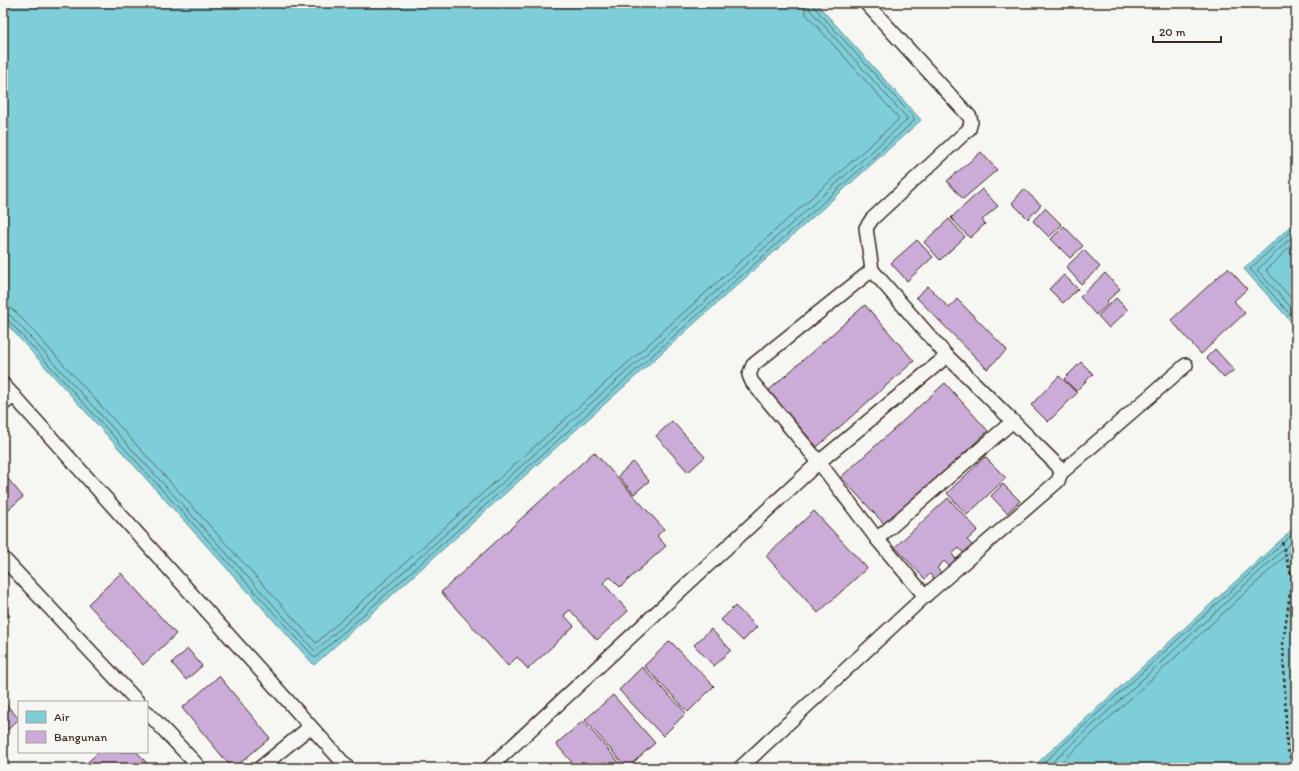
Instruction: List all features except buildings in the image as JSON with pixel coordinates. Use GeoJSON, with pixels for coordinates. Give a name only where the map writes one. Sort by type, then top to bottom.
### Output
{"type":"FeatureCollection","features":[{"type":"Feature","properties":{"kind":"lane"},"geometry":{"type":"LineString","coordinates":[[866,3],[970,117],[971,122],[968,129],[872,219],[866,228],[872,270],[947,356],[1058,466],[1061,473]]}},
{"type":"Feature","properties":{"kind":"lane"},"geometry":{"type":"LineString","coordinates":[[872,270],[753,365],[749,375],[752,382],[819,462],[877,540],[924,596]]}},
{"type":"Feature","properties":{"kind":"lane"},"geometry":{"type":"LineString","coordinates":[[489,768],[819,462],[947,356]]}},
{"type":"Feature","properties":{"kind":"lane"},"geometry":{"type":"LineString","coordinates":[[740,768],[924,596],[1058,481],[1061,473],[1186,365]]}},
{"type":"Feature","properties":{"kind":"lane"},"geometry":{"type":"LineString","coordinates":[[3,384],[348,768]]}},
{"type":"Feature","properties":{"kind":"lane"},"geometry":{"type":"LineString","coordinates":[[3,404],[14,396]]}},
{"type":"Feature","properties":{"kind":"lane"},"geometry":{"type":"LineString","coordinates":[[877,540],[1013,421]]}},
{"type":"Feature","properties":{"kind":"lane"},"geometry":{"type":"LineString","coordinates":[[3,558],[137,701]]}},
{"type":"Feature","properties":{"kind":"lane"},"geometry":{"type":"LineString","coordinates":[[148,713],[200,768]]}},
{"type":"Feature","properties":{"kind":"lane"},"geometry":{"type":"LineString","coordinates":[[260,768],[310,727]]}},
{"type":"Feature","properties":{"kind":"path"},"geometry":{"type":"LineString","coordinates":[[1282,542],[1292,578],[1283,643],[1286,748],[1294,768]]}},
{"type":"Feature","properties":{"kind":"water"},"geometry":{"type":"Polygon","coordinates":[[[3,3],[816,3],[921,120],[314,665],[3,320],[3,3]]]}},
{"type":"Feature","properties":{"kind":"water"},"geometry":{"type":"Polygon","coordinates":[[[1296,221],[1296,327],[1244,269],[1296,221]]]}},
{"type":"Feature","properties":{"kind":"water"},"geometry":{"type":"Polygon","coordinates":[[[1296,526],[1296,768],[1032,768],[1296,526]]]}}]}
